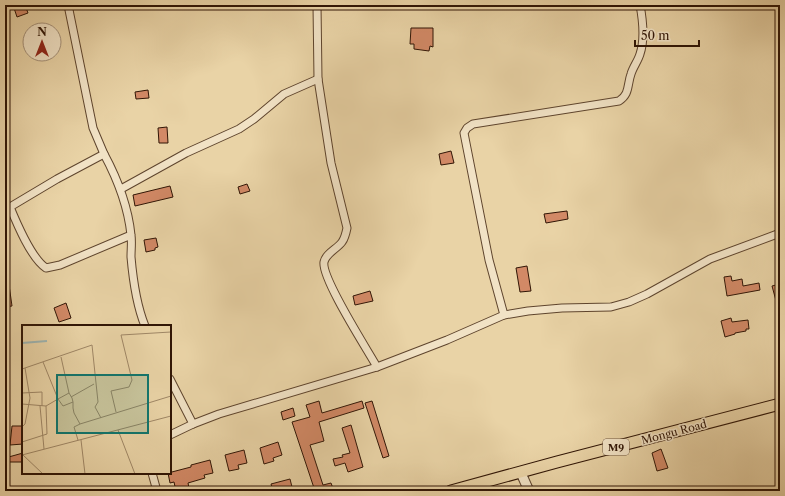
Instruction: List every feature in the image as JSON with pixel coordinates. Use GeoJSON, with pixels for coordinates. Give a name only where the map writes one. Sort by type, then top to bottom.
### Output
{"type":"FeatureCollection","features":[{"type":"Feature","properties":{"kind":"main road","name":"Mongu Road"},"geometry":{"type":"LineString","coordinates":[[452,491],[780,404]]}},
{"type":"Feature","properties":{"kind":"street"},"geometry":{"type":"LineString","coordinates":[[68,5],[93,128],[121,190],[131,235],[134,280],[138,303],[145,325]]}},
{"type":"Feature","properties":{"kind":"street"},"geometry":{"type":"LineString","coordinates":[[317,5],[318,79],[331,163],[347,228],[342,243],[325,258],[324,272],[335,295],[377,367]]}},
{"type":"Feature","properties":{"kind":"street"},"geometry":{"type":"LineString","coordinates":[[504,315],[489,260],[464,133],[467,128],[473,124],[618,101],[624,98],[627,93],[631,72],[640,56],[643,30],[640,5]]}},
{"type":"Feature","properties":{"kind":"street"},"geometry":{"type":"LineString","coordinates":[[121,190],[186,153],[239,129],[254,119],[284,94],[318,79]]}},
{"type":"Feature","properties":{"kind":"street"},"geometry":{"type":"LineString","coordinates":[[104,154],[57,178],[10,207],[29,246],[37,259],[46,268],[60,265],[131,235]]}},
{"type":"Feature","properties":{"kind":"street"},"geometry":{"type":"LineString","coordinates":[[171,435],[193,424],[226,412],[377,367],[504,315],[562,308],[611,306],[629,302],[647,294],[710,258],[780,233]]}},
{"type":"Feature","properties":{"kind":"street"},"geometry":{"type":"LineString","coordinates":[[171,381],[193,424]]}},
{"type":"Feature","properties":{"kind":"street"},"geometry":{"type":"LineString","coordinates":[[521,472],[529,491]]}},
{"type":"Feature","properties":{"kind":"street"},"geometry":{"type":"LineString","coordinates":[[152,474],[157,491]]}},
{"type":"Feature","properties":{"kind":"building"},"geometry":{"type":"Polygon","coordinates":[[[13,5],[25,5],[28,13],[17,17],[13,5]]]}},
{"type":"Feature","properties":{"kind":"building"},"geometry":{"type":"Polygon","coordinates":[[[411,28],[433,28],[433,47],[430,46],[429,51],[414,49],[414,44],[410,44],[411,28]]]}},
{"type":"Feature","properties":{"kind":"building"},"geometry":{"type":"Polygon","coordinates":[[[148,90],[149,98],[136,99],[135,92],[148,90]]]}},
{"type":"Feature","properties":{"kind":"building"},"geometry":{"type":"Polygon","coordinates":[[[167,127],[168,143],[159,143],[158,128],[167,127]]]}},
{"type":"Feature","properties":{"kind":"building"},"geometry":{"type":"Polygon","coordinates":[[[451,151],[454,163],[441,165],[439,154],[451,151]]]}},
{"type":"Feature","properties":{"kind":"building"},"geometry":{"type":"Polygon","coordinates":[[[247,184],[250,191],[240,194],[238,187],[247,184]]]}},
{"type":"Feature","properties":{"kind":"building"},"geometry":{"type":"Polygon","coordinates":[[[170,186],[173,197],[135,206],[133,195],[170,186]]]}},
{"type":"Feature","properties":{"kind":"building"},"geometry":{"type":"Polygon","coordinates":[[[567,211],[568,219],[546,223],[544,214],[567,211]]]}},
{"type":"Feature","properties":{"kind":"building"},"geometry":{"type":"Polygon","coordinates":[[[156,238],[158,247],[155,248],[155,250],[146,252],[144,240],[156,238]]]}},
{"type":"Feature","properties":{"kind":"building"},"geometry":{"type":"Polygon","coordinates":[[[527,266],[531,291],[520,292],[516,268],[527,266]]]}},
{"type":"Feature","properties":{"kind":"building"},"geometry":{"type":"Polygon","coordinates":[[[731,276],[732,281],[742,279],[743,286],[759,283],[760,290],[727,296],[724,277],[731,276]]]}},
{"type":"Feature","properties":{"kind":"building"},"geometry":{"type":"Polygon","coordinates":[[[780,284],[780,308],[778,308],[772,286],[780,284]]]}},
{"type":"Feature","properties":{"kind":"building"},"geometry":{"type":"Polygon","coordinates":[[[5,285],[9,285],[12,306],[5,307],[5,285]]]}},
{"type":"Feature","properties":{"kind":"building"},"geometry":{"type":"Polygon","coordinates":[[[370,291],[373,301],[355,305],[353,296],[370,291]]]}},
{"type":"Feature","properties":{"kind":"building"},"geometry":{"type":"Polygon","coordinates":[[[66,303],[71,318],[59,322],[54,308],[66,303]]]}},
{"type":"Feature","properties":{"kind":"building"},"geometry":{"type":"Polygon","coordinates":[[[731,318],[732,322],[748,320],[749,329],[725,337],[721,321],[731,318]]]}},
{"type":"Feature","properties":{"kind":"building"},"geometry":{"type":"Polygon","coordinates":[[[319,401],[322,413],[362,401],[364,408],[319,422],[324,441],[310,445],[323,485],[331,483],[334,491],[310,491],[309,489],[314,488],[292,422],[310,417],[306,405],[319,401]]]}},
{"type":"Feature","properties":{"kind":"building"},"geometry":{"type":"Polygon","coordinates":[[[372,401],[389,456],[383,458],[365,403],[372,401]]]}},
{"type":"Feature","properties":{"kind":"building"},"geometry":{"type":"Polygon","coordinates":[[[293,408],[295,416],[283,420],[281,412],[293,408]]]}},
{"type":"Feature","properties":{"kind":"building"},"geometry":{"type":"Polygon","coordinates":[[[351,425],[363,467],[348,472],[345,463],[335,466],[333,459],[343,457],[342,455],[350,453],[342,428],[351,425]]]}},
{"type":"Feature","properties":{"kind":"building"},"geometry":{"type":"Polygon","coordinates":[[[12,426],[22,426],[22,444],[10,445],[12,426]]]}},
{"type":"Feature","properties":{"kind":"building"},"geometry":{"type":"Polygon","coordinates":[[[278,442],[282,455],[273,458],[274,461],[264,464],[260,448],[278,442]]]}},
{"type":"Feature","properties":{"kind":"building"},"geometry":{"type":"Polygon","coordinates":[[[661,449],[668,468],[657,471],[652,453],[661,449]]]}},
{"type":"Feature","properties":{"kind":"building"},"geometry":{"type":"Polygon","coordinates":[[[244,450],[247,463],[238,465],[239,469],[229,471],[225,455],[244,450]]]}},
{"type":"Feature","properties":{"kind":"building"},"geometry":{"type":"Polygon","coordinates":[[[22,453],[22,462],[5,462],[5,458],[22,453]]]}},
{"type":"Feature","properties":{"kind":"building"},"geometry":{"type":"Polygon","coordinates":[[[210,460],[213,473],[204,475],[205,478],[188,483],[189,488],[176,491],[174,482],[170,483],[168,474],[191,467],[191,465],[210,460]]]}},
{"type":"Feature","properties":{"kind":"building"},"geometry":{"type":"Polygon","coordinates":[[[290,479],[293,491],[273,491],[271,484],[290,479]]]}}]}
